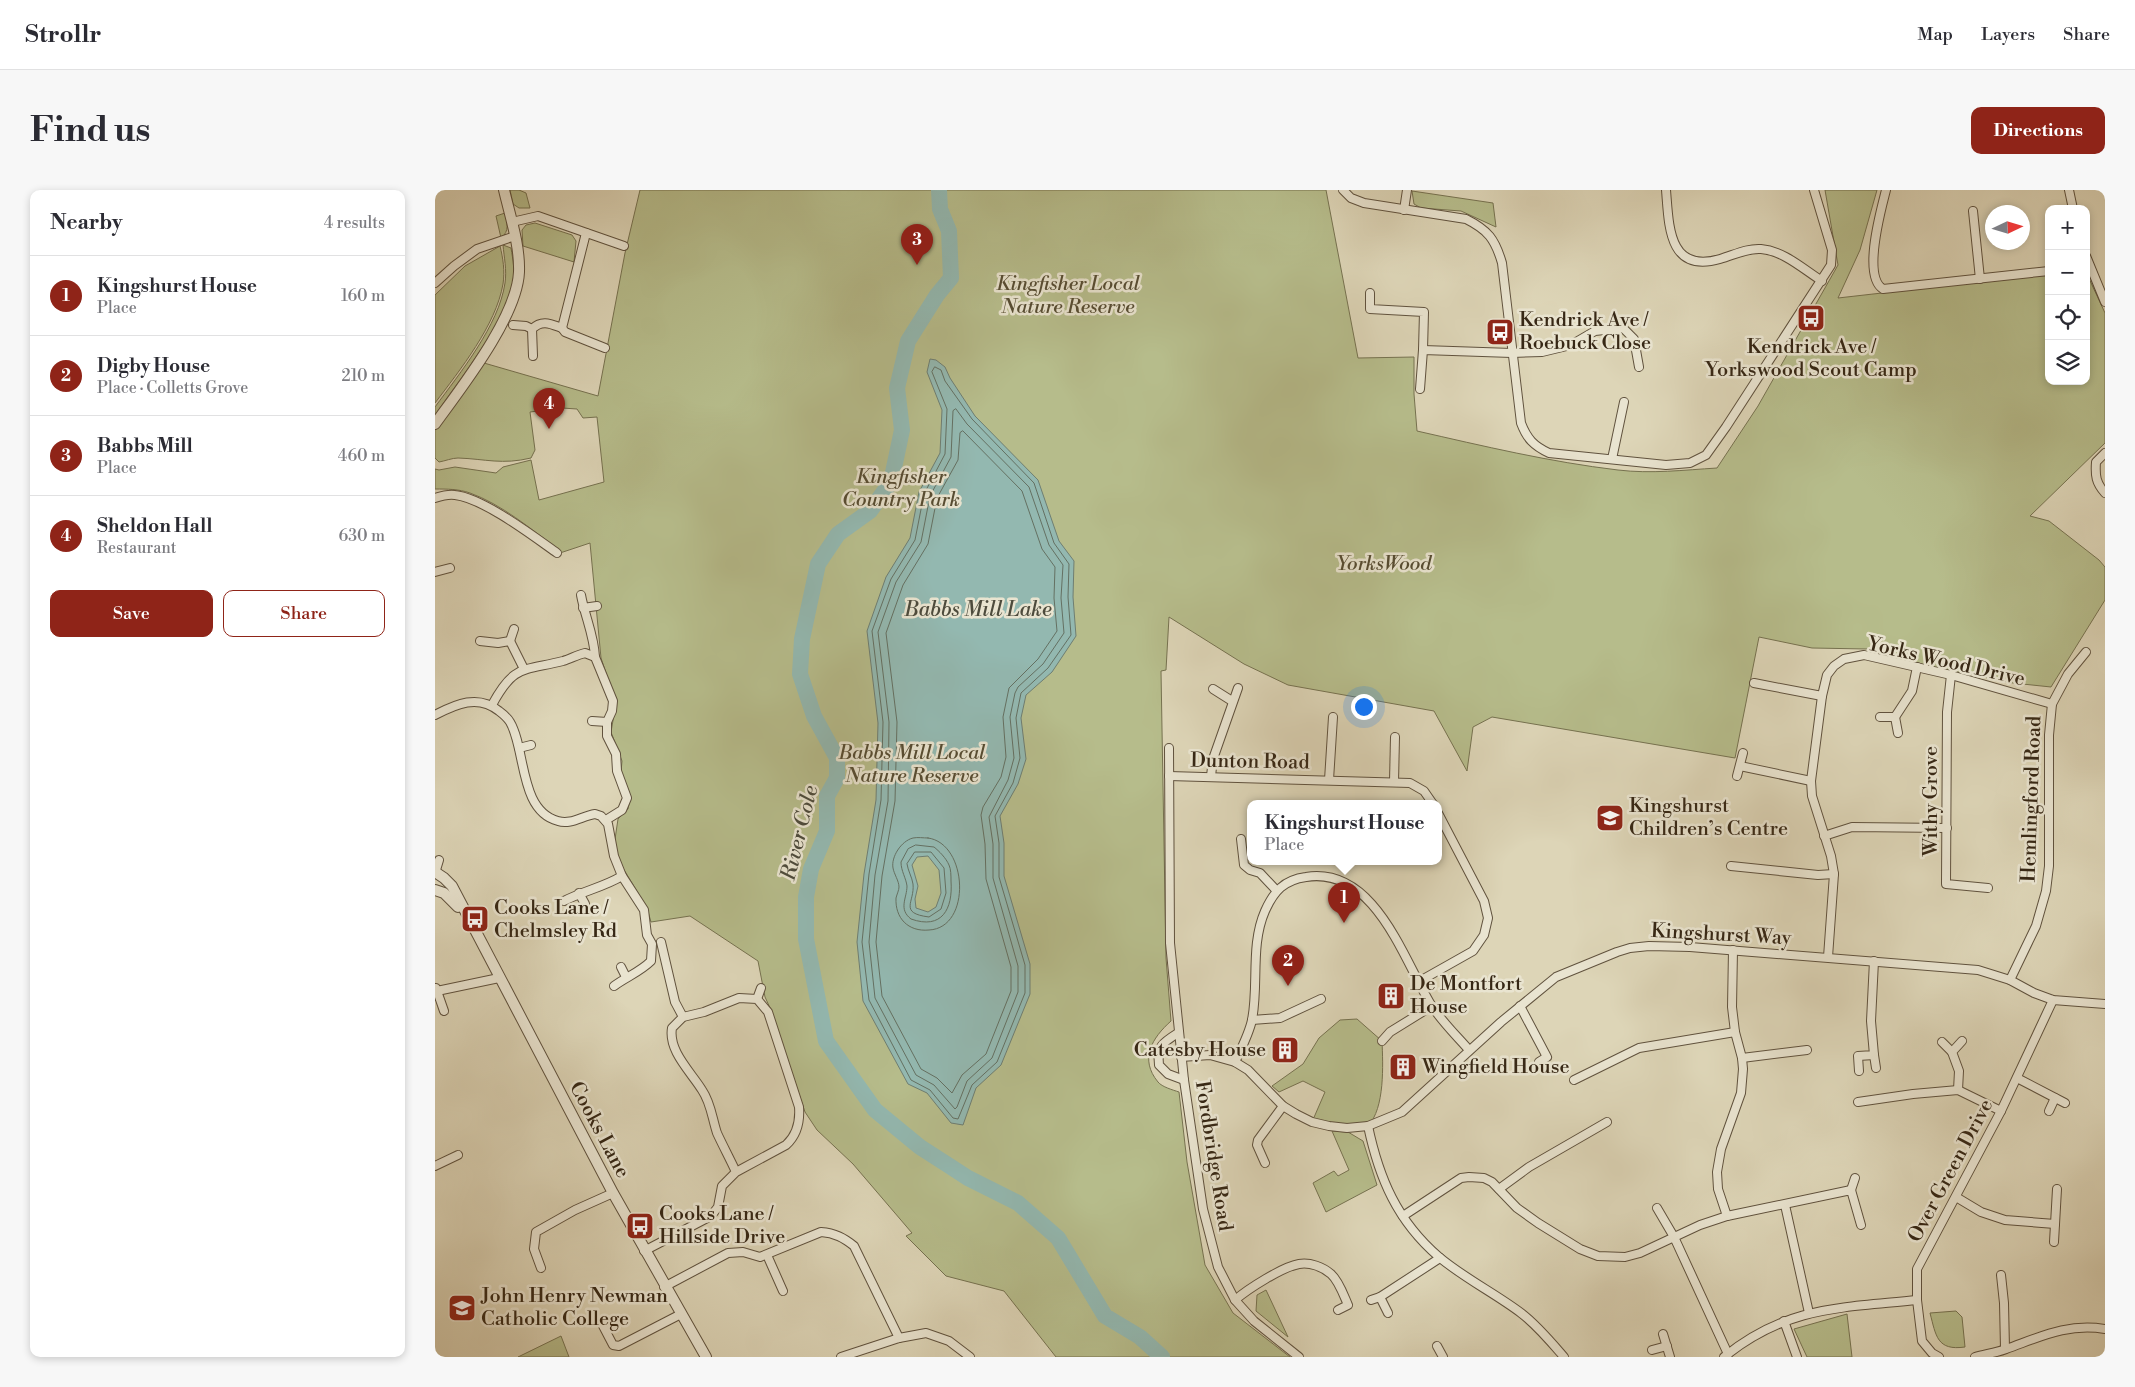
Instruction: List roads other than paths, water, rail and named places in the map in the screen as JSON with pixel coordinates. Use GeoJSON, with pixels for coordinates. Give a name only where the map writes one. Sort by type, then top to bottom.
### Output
{"type":"FeatureCollection","features":[{"type":"Feature","properties":{"kind":"street"},"geometry":{"type":"LineString","coordinates":[[435,424],[493,339],[514,299],[519,272],[515,236],[504,190]]}},
{"type":"Feature","properties":{"kind":"street"},"geometry":{"type":"LineString","coordinates":[[1343,190],[1351,198],[1364,203],[1466,219],[1479,226],[1492,238],[1496,244],[1501,263],[1521,423],[1526,437],[1535,446],[1549,453],[1666,464],[1690,463],[1705,455],[1726,427],[1831,265],[1832,250],[1814,190]]}},
{"type":"Feature","properties":{"kind":"street"},"geometry":{"type":"LineString","coordinates":[[1404,210],[1407,190]]}},
{"type":"Feature","properties":{"kind":"street"},"geometry":{"type":"LineString","coordinates":[[1666,190],[1669,230],[1677,248],[1688,258],[1699,261],[1718,259],[1743,251],[1761,249],[1781,254],[1822,281]]}},
{"type":"Feature","properties":{"kind":"street"},"geometry":{"type":"LineString","coordinates":[[1886,190],[1875,238],[1875,278],[1879,286],[1889,289],[2045,271]]}},
{"type":"Feature","properties":{"kind":"street"},"geometry":{"type":"LineString","coordinates":[[2069,190],[2072,205]]}},
{"type":"Feature","properties":{"kind":"street"},"geometry":{"type":"LineString","coordinates":[[1973,211],[1980,279]]}},
{"type":"Feature","properties":{"kind":"street"},"geometry":{"type":"LineString","coordinates":[[511,222],[537,216],[624,246]]}},
{"type":"Feature","properties":{"kind":"street"},"geometry":{"type":"LineString","coordinates":[[563,328],[586,233]]}},
{"type":"Feature","properties":{"kind":"street"},"geometry":{"type":"LineString","coordinates":[[435,283],[454,266],[477,250],[515,236]]}},
{"type":"Feature","properties":{"kind":"street"},"geometry":{"type":"LineString","coordinates":[[2090,266],[2105,302]]}},
{"type":"Feature","properties":{"kind":"street"},"geometry":{"type":"LineString","coordinates":[[1370,294],[1370,309],[1424,312],[1420,388]]}},
{"type":"Feature","properties":{"kind":"street"},"geometry":{"type":"LineString","coordinates":[[533,329],[542,322],[563,328],[565,332],[605,348]]}},
{"type":"Feature","properties":{"kind":"street"},"geometry":{"type":"LineString","coordinates":[[513,325],[527,326],[533,329]]}},
{"type":"Feature","properties":{"kind":"street"},"geometry":{"type":"LineString","coordinates":[[1423,350],[1512,353],[1542,352],[1571,345],[1595,331],[1623,328],[1634,339],[1639,367]]}},
{"type":"Feature","properties":{"kind":"street"},"geometry":{"type":"LineString","coordinates":[[533,329],[533,356]]}},
{"type":"Feature","properties":{"kind":"street"},"geometry":{"type":"LineString","coordinates":[[1612,459],[1625,402]]}},
{"type":"Feature","properties":{"kind":"street"},"geometry":{"type":"LineString","coordinates":[[2105,453],[2096,462],[2095,476],[2097,485],[2105,494]]}},
{"type":"Feature","properties":{"kind":"street"},"geometry":{"type":"LineString","coordinates":[[435,498],[455,495],[476,501],[557,553]]}},
{"type":"Feature","properties":{"kind":"street"},"geometry":{"type":"LineString","coordinates":[[435,572],[450,568]]}},
{"type":"Feature","properties":{"kind":"street"},"geometry":{"type":"LineString","coordinates":[[581,595],[585,619],[593,634],[595,657],[613,701],[612,711],[607,722],[607,736],[615,754],[617,771],[627,798],[622,810],[606,820]]}},
{"type":"Feature","properties":{"kind":"street"},"geometry":{"type":"LineString","coordinates":[[583,608],[597,606]]}},
{"type":"Feature","properties":{"kind":"street"},"geometry":{"type":"LineString","coordinates":[[514,629],[510,641],[524,669]]}},
{"type":"Feature","properties":{"kind":"street"},"geometry":{"type":"LineString","coordinates":[[480,641],[498,644],[510,641]]}},
{"type":"Feature","properties":{"kind":"street","name":"Hemlingford Road"},"geometry":{"type":"LineString","coordinates":[[2010,980],[2036,926],[2046,891],[2049,866],[2049,735],[2052,704],[2068,674],[2086,652]]}},
{"type":"Feature","properties":{"kind":"street"},"geometry":{"type":"LineString","coordinates":[[492,705],[501,688],[509,679],[524,669],[565,660],[585,653],[595,657]]}},
{"type":"Feature","properties":{"kind":"street","name":"Yorks Wood Drive"},"geometry":{"type":"LineString","coordinates":[[1828,958],[1834,874],[1831,856],[1812,796],[1811,781],[1822,696],[1827,676],[1834,666],[1844,659],[1864,655],[1951,675],[2052,704]]}},
{"type":"Feature","properties":{"kind":"street"},"geometry":{"type":"LineString","coordinates":[[1898,733],[1895,717],[1912,691],[1917,667]]}},
{"type":"Feature","properties":{"kind":"street","name":"Withy Grove"},"geometry":{"type":"LineString","coordinates":[[1951,675],[1947,712],[1946,884],[1988,888]]}},
{"type":"Feature","properties":{"kind":"street"},"geometry":{"type":"LineString","coordinates":[[1754,682],[1822,696]]}},
{"type":"Feature","properties":{"kind":"street"},"geometry":{"type":"LineString","coordinates":[[1211,776],[1213,759],[1238,688]]}},
{"type":"Feature","properties":{"kind":"street"},"geometry":{"type":"LineString","coordinates":[[1213,689],[1232,701]]}},
{"type":"Feature","properties":{"kind":"street"},"geometry":{"type":"LineString","coordinates":[[435,715],[460,704],[475,701],[492,705],[511,723],[519,748],[523,774],[539,810],[546,817],[564,822],[595,814],[606,820],[614,856],[622,876],[644,910],[647,935],[652,944],[651,961],[643,969],[613,986]]}},
{"type":"Feature","properties":{"kind":"street"},"geometry":{"type":"LineString","coordinates":[[1880,716],[1895,717]]}},
{"type":"Feature","properties":{"kind":"street","name":"Dunton Road"},"geometry":{"type":"LineString","coordinates":[[1329,780],[1333,717]]}},
{"type":"Feature","properties":{"kind":"street"},"geometry":{"type":"LineString","coordinates":[[592,721],[607,722]]}},
{"type":"Feature","properties":{"kind":"street"},"geometry":{"type":"LineString","coordinates":[[1394,782],[1395,737]]}},
{"type":"Feature","properties":{"kind":"street"},"geometry":{"type":"LineString","coordinates":[[519,748],[531,745]]}},
{"type":"Feature","properties":{"kind":"street","name":"Fordbridge Road"},"geometry":{"type":"LineString","coordinates":[[1169,748],[1170,943],[1181,1057],[1203,1209],[1215,1258],[1235,1300],[1254,1321],[1299,1357]]}},
{"type":"Feature","properties":{"kind":"street"},"geometry":{"type":"LineString","coordinates":[[1737,776],[1743,754]]}},
{"type":"Feature","properties":{"kind":"street"},"geometry":{"type":"LineString","coordinates":[[1740,766],[1811,781]]}},
{"type":"Feature","properties":{"kind":"street","name":"Dunton Road"},"geometry":{"type":"LineString","coordinates":[[1169,776],[1409,783],[1424,791],[1430,800]]}},
{"type":"Feature","properties":{"kind":"street"},"geometry":{"type":"LineString","coordinates":[[1418,982],[1473,951],[1484,935],[1488,918],[1484,901],[1442,821]]}},
{"type":"Feature","properties":{"kind":"street"},"geometry":{"type":"LineString","coordinates":[[1824,836],[1852,827],[1947,828]]}},
{"type":"Feature","properties":{"kind":"street"},"geometry":{"type":"LineString","coordinates":[[1241,839],[1244,865],[1250,870],[1260,873],[1276,890]]}},
{"type":"Feature","properties":{"kind":"street"},"geometry":{"type":"LineString","coordinates":[[435,873],[439,860]]}},
{"type":"Feature","properties":{"kind":"street"},"geometry":{"type":"LineString","coordinates":[[1731,866],[1818,875],[1834,874]]}},
{"type":"Feature","properties":{"kind":"street","name":"Cooks Lane"},"geometry":{"type":"LineString","coordinates":[[435,873],[452,886],[644,1251],[706,1357]]}},
{"type":"Feature","properties":{"kind":"street"},"geometry":{"type":"LineString","coordinates":[[565,901],[610,883],[622,876]]}},
{"type":"Feature","properties":{"kind":"street"},"geometry":{"type":"LineString","coordinates":[[1235,1062],[1252,1020],[1259,934],[1264,913],[1276,890],[1296,878],[1314,876],[1348,883],[1367,898],[1385,921],[1432,1006],[1469,1050]]}},
{"type":"Feature","properties":{"kind":"street","name":"Cooks Lane"},"geometry":{"type":"LineString","coordinates":[[435,890],[451,898],[467,917]]}},
{"type":"Feature","properties":{"kind":"street"},"geometry":{"type":"LineString","coordinates":[[579,894],[585,904]]}},
{"type":"Feature","properties":{"kind":"street"},"geometry":{"type":"LineString","coordinates":[[661,942],[675,1002],[683,1017]]}},
{"type":"Feature","properties":{"kind":"street","name":"Kingshurst Way"},"geometry":{"type":"LineString","coordinates":[[1181,1057],[1210,1055],[1235,1062],[1250,1072],[1283,1106],[1312,1122],[1347,1128],[1368,1126],[1402,1112],[1469,1050],[1556,977],[1617,952],[1630,948],[1649,946],[1733,950],[1978,970],[2010,980],[2034,993],[2053,1000],[2105,1004]]}},
{"type":"Feature","properties":{"kind":"street"},"geometry":{"type":"LineString","coordinates":[[1727,1216],[1718,1189],[1717,1172],[1721,1149],[1741,1093],[1742,1058],[1735,1032],[1732,1008],[1733,950]]}},
{"type":"Feature","properties":{"kind":"street"},"geometry":{"type":"LineString","coordinates":[[1874,961],[1871,1021],[1873,1055],[1876,1068]]}},
{"type":"Feature","properties":{"kind":"street"},"geometry":{"type":"LineString","coordinates":[[621,967],[626,977]]}},
{"type":"Feature","properties":{"kind":"street"},"geometry":{"type":"LineString","coordinates":[[444,1011],[436,989],[499,978]]}},
{"type":"Feature","properties":{"kind":"street"},"geometry":{"type":"LineString","coordinates":[[757,999],[761,988]]}},
{"type":"Feature","properties":{"kind":"street"},"geometry":{"type":"LineString","coordinates":[[644,1251],[711,1216],[718,1207],[722,1186],[736,1172],[786,1145],[792,1139],[800,1113],[768,1012],[757,999],[739,998],[704,1012],[683,1017],[672,1028],[672,1041],[685,1067],[703,1090],[712,1109],[717,1132],[736,1172]]}},
{"type":"Feature","properties":{"kind":"street"},"geometry":{"type":"LineString","coordinates":[[1252,1020],[1280,1018],[1321,999]]}},
{"type":"Feature","properties":{"kind":"street","name":"Over Green Drive"},"geometry":{"type":"LineString","coordinates":[[1939,1357],[1932,1354],[1922,1341],[1917,1300],[1917,1269],[2001,1111],[2053,1000]]}},
{"type":"Feature","properties":{"kind":"street"},"geometry":{"type":"LineString","coordinates":[[1382,1042],[1390,1032],[1432,1006]]}},
{"type":"Feature","properties":{"kind":"street"},"geometry":{"type":"LineString","coordinates":[[1520,1006],[1547,1057],[1539,1062]]}},
{"type":"Feature","properties":{"kind":"street"},"geometry":{"type":"LineString","coordinates":[[1178,1032],[1164,1042],[1158,1052],[1159,1066],[1168,1074],[1184,1080]]}},
{"type":"Feature","properties":{"kind":"street"},"geometry":{"type":"LineString","coordinates":[[1574,1080],[1639,1048],[1735,1032]]}},
{"type":"Feature","properties":{"kind":"street"},"geometry":{"type":"LineString","coordinates":[[1952,1052],[1963,1041]]}},
{"type":"Feature","properties":{"kind":"street"},"geometry":{"type":"LineString","coordinates":[[1942,1042],[1952,1052],[1959,1071],[1958,1090]]}},
{"type":"Feature","properties":{"kind":"street"},"geometry":{"type":"LineString","coordinates":[[1742,1058],[1807,1050]]}},
{"type":"Feature","properties":{"kind":"street"},"geometry":{"type":"LineString","coordinates":[[1859,1071],[1857,1056],[1873,1055]]}},
{"type":"Feature","properties":{"kind":"street"},"geometry":{"type":"LineString","coordinates":[[2017,1078],[2065,1103]]}},
{"type":"Feature","properties":{"kind":"street"},"geometry":{"type":"LineString","coordinates":[[1858,1102],[1958,1090],[2001,1111]]}},
{"type":"Feature","properties":{"kind":"street"},"geometry":{"type":"LineString","coordinates":[[2049,1110],[2055,1098]]}},
{"type":"Feature","properties":{"kind":"street"},"geometry":{"type":"LineString","coordinates":[[1265,1163],[1257,1145],[1258,1140],[1283,1106]]}},
{"type":"Feature","properties":{"kind":"street"},"geometry":{"type":"LineString","coordinates":[[1499,1189],[1529,1167],[1607,1122]]}},
{"type":"Feature","properties":{"kind":"street"},"geometry":{"type":"LineString","coordinates":[[1368,1126],[1375,1160],[1391,1197],[1418,1236],[1440,1258],[1523,1315],[1564,1357]]}},
{"type":"Feature","properties":{"kind":"street"},"geometry":{"type":"LineString","coordinates":[[435,1166],[458,1156]]}},
{"type":"Feature","properties":{"kind":"street"},"geometry":{"type":"LineString","coordinates":[[1403,1216],[1461,1178],[1469,1176],[1484,1178],[1499,1189],[1517,1208],[1537,1224],[1598,1256],[1625,1257],[1640,1253],[1727,1216],[1761,1207],[1785,1205],[1851,1190]]}},
{"type":"Feature","properties":{"kind":"street"},"geometry":{"type":"LineString","coordinates":[[1855,1178],[1851,1190],[1862,1216],[1861,1225]]}},
{"type":"Feature","properties":{"kind":"street"},"geometry":{"type":"LineString","coordinates":[[2054,1242],[2057,1188]]}},
{"type":"Feature","properties":{"kind":"street"},"geometry":{"type":"LineString","coordinates":[[541,1268],[534,1249],[536,1232],[575,1210],[613,1193]]}},
{"type":"Feature","properties":{"kind":"street"},"geometry":{"type":"LineString","coordinates":[[1956,1197],[1981,1212],[2005,1220],[2055,1224]]}},
{"type":"Feature","properties":{"kind":"street"},"geometry":{"type":"LineString","coordinates":[[1785,1205],[1809,1312]]}},
{"type":"Feature","properties":{"kind":"street"},"geometry":{"type":"LineString","coordinates":[[1657,1208],[1675,1237],[1726,1355],[1756,1334],[1809,1312],[1917,1300]]}},
{"type":"Feature","properties":{"kind":"street"},"geometry":{"type":"LineString","coordinates":[[665,1287],[728,1253],[743,1252],[760,1258],[821,1232],[831,1233],[845,1239],[854,1246],[899,1338]]}},
{"type":"Feature","properties":{"kind":"street"},"geometry":{"type":"LineString","coordinates":[[767,1255],[783,1291]]}},
{"type":"Feature","properties":{"kind":"street"},"geometry":{"type":"LineString","coordinates":[[1371,1300],[1380,1297],[1426,1269],[1440,1258]]}},
{"type":"Feature","properties":{"kind":"street"},"geometry":{"type":"LineString","coordinates":[[1235,1300],[1247,1290],[1293,1266],[1307,1264],[1319,1267],[1333,1276],[1349,1305],[1338,1310]]}},
{"type":"Feature","properties":{"kind":"street"},"geometry":{"type":"LineString","coordinates":[[2001,1275],[2005,1349]]}},
{"type":"Feature","properties":{"kind":"street"},"geometry":{"type":"LineString","coordinates":[[1380,1297],[1388,1313]]}},
{"type":"Feature","properties":{"kind":"street"},"geometry":{"type":"LineString","coordinates":[[602,1324],[613,1345],[619,1346],[681,1314]]}},
{"type":"Feature","properties":{"kind":"street"},"geometry":{"type":"LineString","coordinates":[[1784,1321],[1797,1357]]}},
{"type":"Feature","properties":{"kind":"street"},"geometry":{"type":"LineString","coordinates":[[1975,1357],[2065,1329],[2105,1329]]}},
{"type":"Feature","properties":{"kind":"street"},"geometry":{"type":"LineString","coordinates":[[841,1357],[899,1338],[926,1333],[949,1341],[970,1357]]}},
{"type":"Feature","properties":{"kind":"street"},"geometry":{"type":"LineString","coordinates":[[1663,1334],[1670,1357]]}},
{"type":"Feature","properties":{"kind":"street"},"geometry":{"type":"LineString","coordinates":[[1437,1346],[1443,1357]]}},
{"type":"Feature","properties":{"kind":"street"},"geometry":{"type":"LineString","coordinates":[[1653,1350],[1667,1346]]}},
{"type":"Feature","properties":{"kind":"water","name":"Babbs Mill Lake"},"geometry":{"type":"Polygon","coordinates":[[[930,359],[936,360],[945,367],[975,416],[1038,480],[1059,541],[1074,561],[1073,597],[1076,636],[1052,672],[1026,695],[1021,718],[1026,759],[1018,784],[1000,816],[1004,843],[1004,876],[1030,964],[1030,994],[1001,1065],[976,1088],[963,1125],[951,1123],[927,1093],[908,1084],[863,1001],[857,942],[864,874],[876,800],[878,723],[867,631],[886,577],[910,538],[919,492],[940,453],[942,410],[927,372],[930,359]],[[928,856],[917,857],[912,865],[918,886],[915,899],[916,908],[928,912],[936,907],[941,893],[939,870],[928,856]]]}},
{"type":"Feature","properties":{"kind":"waterway","name":"River Cole"},"geometry":{"type":"LineString","coordinates":[[939,190],[940,209],[949,231],[951,278],[937,295],[908,341],[897,388],[902,430],[891,482],[870,511],[838,534],[818,564],[802,639],[800,674],[814,716],[837,758],[837,778],[827,796],[827,831],[811,869],[806,897],[806,939],[826,1041],[875,1110],[920,1147],[968,1178],[1018,1203],[1058,1238],[1105,1316],[1140,1337],[1162,1357]]}},
{"type":"Feature","properties":{"kind":"place","name":"Babbs Mill"},"geometry":{"type":"Point","coordinates":[917,265]}},
{"type":"Feature","properties":{"kind":"place","name":"Kendrick Ave / Yorkswood Scout Camp"},"geometry":{"type":"Point","coordinates":[1811,318]}},
{"type":"Feature","properties":{"kind":"place","name":"Kendrick Ave / Roebuck Close"},"geometry":{"type":"Point","coordinates":[1500,332]}},
{"type":"Feature","properties":{"kind":"place","name":"Sheldon Hall"},"geometry":{"type":"Point","coordinates":[549,429]}},
{"type":"Feature","properties":{"kind":"place","name":"Kingshurst Children’s Centre"},"geometry":{"type":"Point","coordinates":[1610,818]}},
{"type":"Feature","properties":{"kind":"place","name":"Cooks Lane / Chelmsley Rd"},"geometry":{"type":"Point","coordinates":[475,919]}},
{"type":"Feature","properties":{"kind":"place","name":"Kingshurst House"},"geometry":{"type":"Point","coordinates":[1344,923]}},
{"type":"Feature","properties":{"kind":"place","name":"Digby House"},"geometry":{"type":"Point","coordinates":[1288,986]}},
{"type":"Feature","properties":{"kind":"place","name":"De Montfort House"},"geometry":{"type":"Point","coordinates":[1391,996]}},
{"type":"Feature","properties":{"kind":"place","name":"Catesby House"},"geometry":{"type":"Point","coordinates":[1285,1050]}},
{"type":"Feature","properties":{"kind":"place","name":"Wingfield House"},"geometry":{"type":"Point","coordinates":[1403,1067]}},
{"type":"Feature","properties":{"kind":"place","name":"Cooks Lane / Hillside Drive"},"geometry":{"type":"Point","coordinates":[640,1226]}},
{"type":"Feature","properties":{"kind":"place","name":"John Henry Newman Catholic College"},"geometry":{"type":"Point","coordinates":[462,1308]}},
{"type":"Feature","properties":{"kind":"park label","name":"Kingfisher Local Nature Reserve"},"geometry":{"type":"Point","coordinates":[1068,296]}},
{"type":"Feature","properties":{"kind":"park label","name":"Kingfisher Country Park"},"geometry":{"type":"Point","coordinates":[901,488]}},
{"type":"Feature","properties":{"kind":"park label","name":"YorksWood"},"geometry":{"type":"Point","coordinates":[1384,564]}},
{"type":"Feature","properties":{"kind":"park label","name":"Babbs Mill Local Nature Reserve"},"geometry":{"type":"Point","coordinates":[912,764]}}]}
